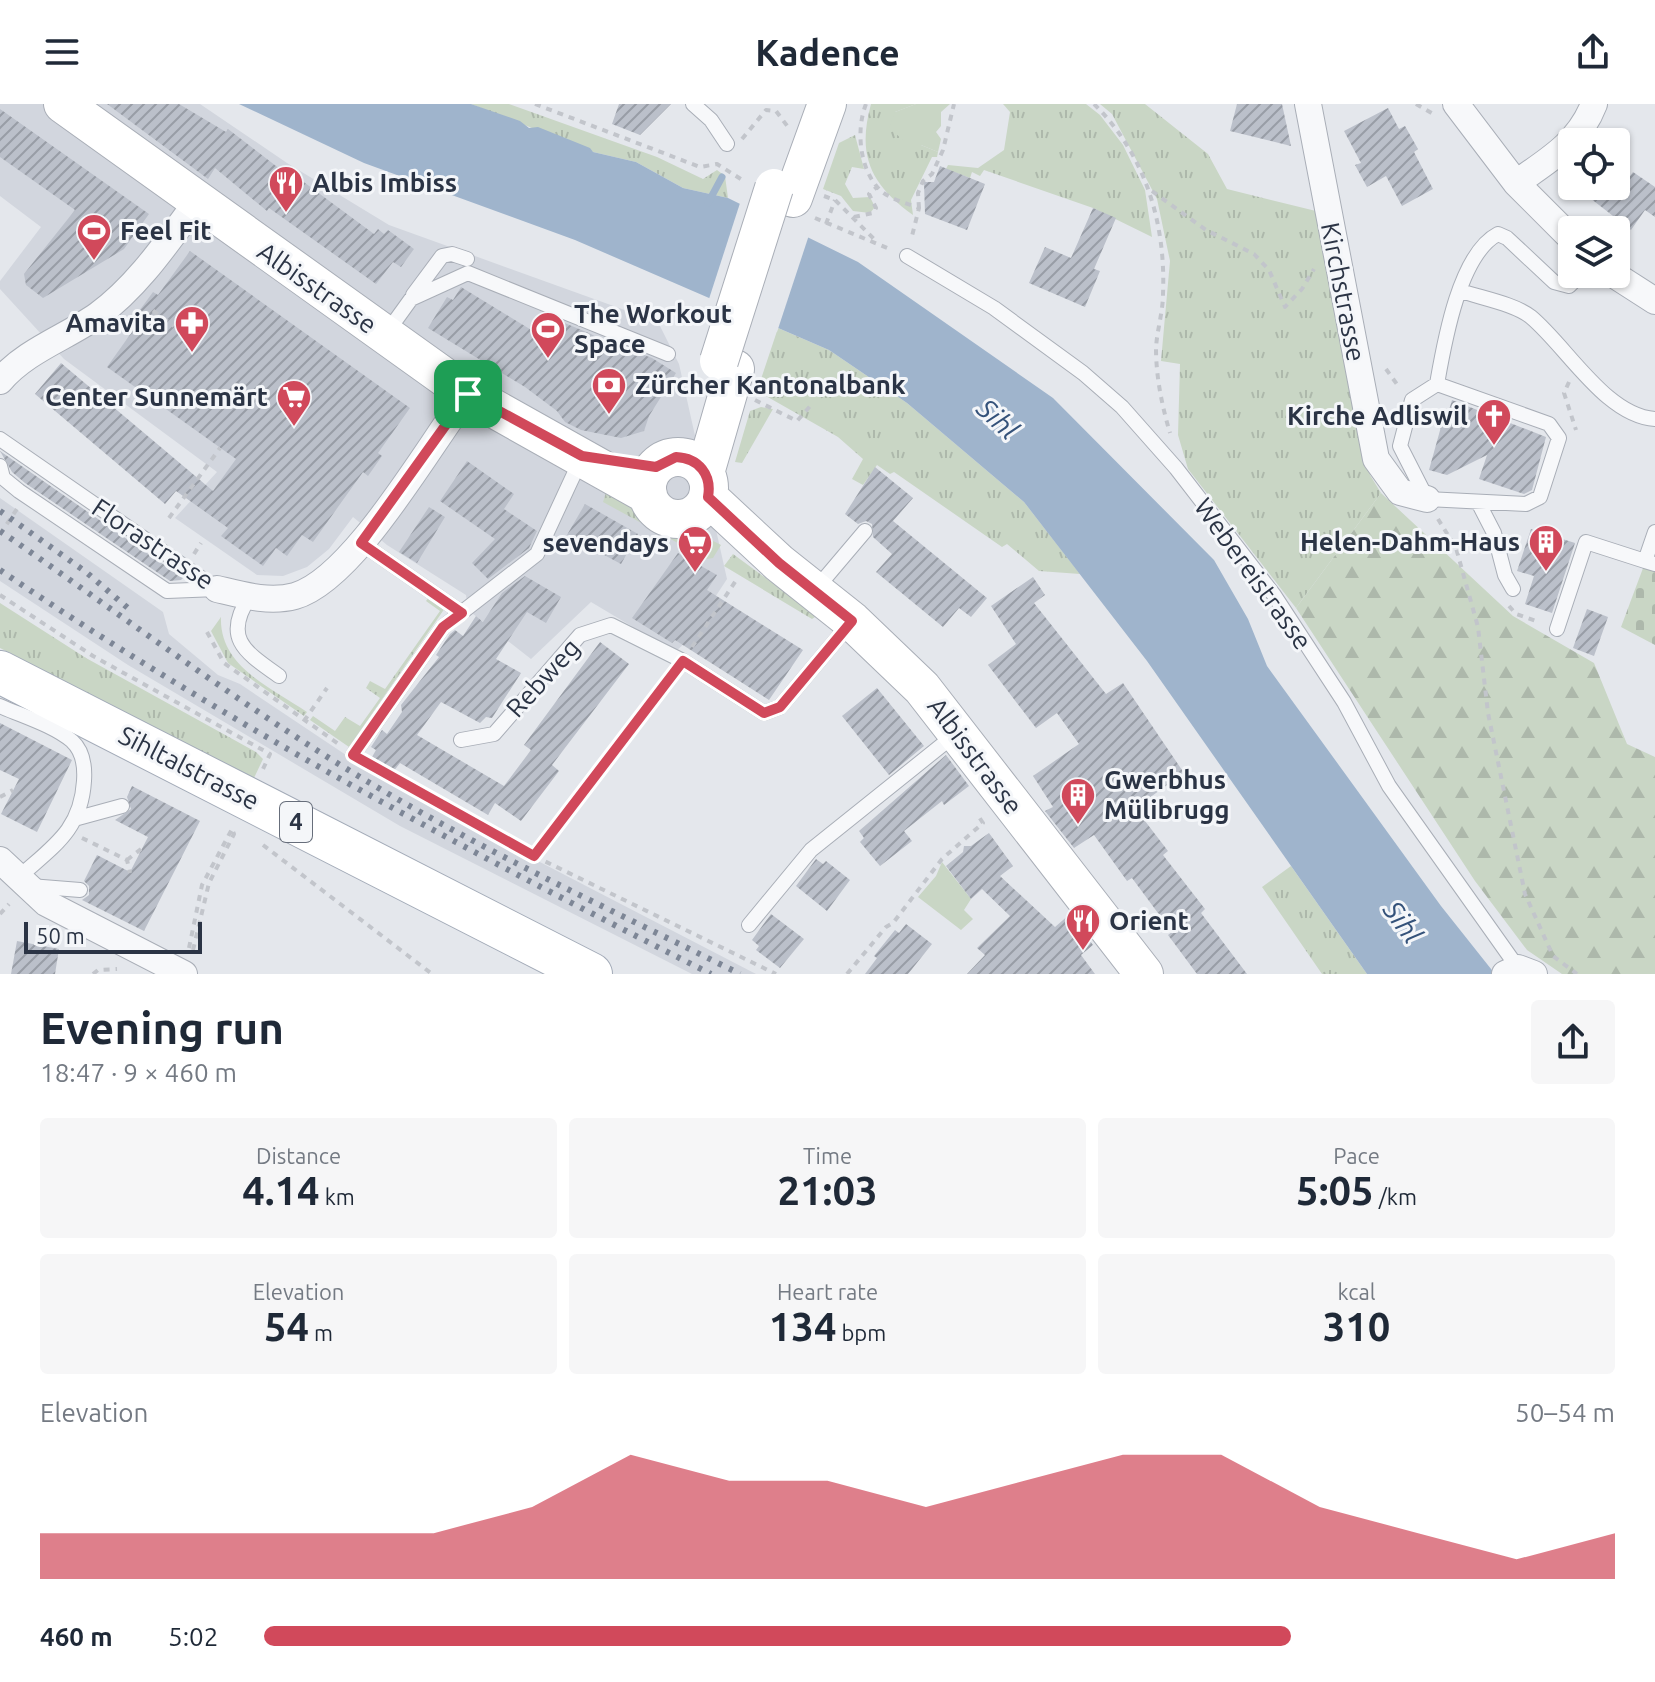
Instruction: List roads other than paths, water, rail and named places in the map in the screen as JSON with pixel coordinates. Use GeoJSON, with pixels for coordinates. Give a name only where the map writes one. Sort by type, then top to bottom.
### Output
{"type":"FeatureCollection","features":[{"type":"Feature","properties":{"kind":"main road","name":"Albisstrasse"},"geometry":{"type":"LineString","coordinates":[[63,104],[468,394],[582,456],[680,485],[815,590],[922,688],[1144,974]]}},
{"type":"Feature","properties":{"kind":"main road"},"geometry":{"type":"LineString","coordinates":[[795,193],[801,104]]}},
{"type":"Feature","properties":{"kind":"main road"},"geometry":{"type":"LineString","coordinates":[[680,485],[698,416],[734,376],[827,104]]}},
{"type":"Feature","properties":{"kind":"main road","name":"Sihltalstrasse"},"geometry":{"type":"LineString","coordinates":[[0,672],[591,974]]}},
{"type":"Feature","properties":{"kind":"street","name":"Kirchstrasse"},"geometry":{"type":"LineString","coordinates":[[1308,104],[1376,459],[1400,492],[1427,499]]}},
{"type":"Feature","properties":{"kind":"street"},"geometry":{"type":"LineString","coordinates":[[1456,104],[1516,183],[1558,225]]}},
{"type":"Feature","properties":{"kind":"street"},"geometry":{"type":"LineString","coordinates":[[1516,183],[1568,147],[1587,122],[1594,104]]}},
{"type":"Feature","properties":{"kind":"street"},"geometry":{"type":"LineString","coordinates":[[0,381],[14,366],[101,313],[163,247],[197,202]]}},
{"type":"Feature","properties":{"kind":"street"},"geometry":{"type":"LineString","coordinates":[[1630,285],[1655,301]]}},
{"type":"Feature","properties":{"kind":"street","name":"Florastrasse"},"geometry":{"type":"LineString","coordinates":[[217,589],[279,599],[308,592],[334,574],[361,543],[468,394]]}},
{"type":"Feature","properties":{"kind":"street"},"geometry":{"type":"LineString","coordinates":[[14,875],[46,903],[187,963]]}},
{"type":"Feature","properties":{"kind":"lane"},"geometry":{"type":"LineString","coordinates":[[693,104],[711,120],[727,144]]}},
{"type":"Feature","properties":{"kind":"lane"},"geometry":{"type":"LineString","coordinates":[[1437,384],[1549,424],[1559,438],[1540,497],[1526,504],[1427,499],[1400,446],[1412,400],[1437,384],[1445,338],[1478,251],[1498,234],[1558,283]]}},
{"type":"Feature","properties":{"kind":"lane"},"geometry":{"type":"LineString","coordinates":[[385,336],[442,256],[452,254],[467,259]]}},
{"type":"Feature","properties":{"kind":"lane","name":"Webereistrasse"},"geometry":{"type":"LineString","coordinates":[[907,256],[984,301],[1083,373],[1122,407],[1176,468],[1274,595],[1344,702],[1389,786],[1519,972]]}},
{"type":"Feature","properties":{"kind":"lane"},"geometry":{"type":"LineString","coordinates":[[411,299],[468,273],[668,354]]}},
{"type":"Feature","properties":{"kind":"lane"},"geometry":{"type":"LineString","coordinates":[[1461,291],[1529,315],[1629,414],[1655,419]]}},
{"type":"Feature","properties":{"kind":"lane","name":"Florastrasse"},"geometry":{"type":"LineString","coordinates":[[0,439],[217,589]]}},
{"type":"Feature","properties":{"kind":"lane"},"geometry":{"type":"LineString","coordinates":[[353,755],[443,627],[537,554],[582,456]]}},
{"type":"Feature","properties":{"kind":"lane"},"geometry":{"type":"LineString","coordinates":[[0,466],[3,478],[26,496],[167,591],[217,589]]}},
{"type":"Feature","properties":{"kind":"lane"},"geometry":{"type":"LineString","coordinates":[[1478,502],[1494,533],[1505,575],[1513,589]]}},
{"type":"Feature","properties":{"kind":"lane"},"geometry":{"type":"LineString","coordinates":[[815,590],[865,531]]}},
{"type":"Feature","properties":{"kind":"lane"},"geometry":{"type":"LineString","coordinates":[[1557,629],[1586,542],[1650,563],[1655,532]]}},
{"type":"Feature","properties":{"kind":"lane"},"geometry":{"type":"LineString","coordinates":[[361,543],[462,613]]}},
{"type":"Feature","properties":{"kind":"lane"},"geometry":{"type":"LineString","coordinates":[[250,596],[238,614],[236,629],[240,643],[249,655],[279,676]]}},
{"type":"Feature","properties":{"kind":"lane","name":"Rebweg"},"geometry":{"type":"LineString","coordinates":[[461,740],[494,734],[580,635],[611,625],[683,661],[764,713],[780,707],[852,621]]}},
{"type":"Feature","properties":{"kind":"lane"},"geometry":{"type":"LineString","coordinates":[[0,706],[75,744],[85,771],[78,818],[69,831],[14,875]]}},
{"type":"Feature","properties":{"kind":"lane"},"geometry":{"type":"LineString","coordinates":[[749,925],[811,850],[957,733]]}},
{"type":"Feature","properties":{"kind":"lane"},"geometry":{"type":"LineString","coordinates":[[78,818],[122,806]]}},
{"type":"Feature","properties":{"kind":"lane"},"geometry":{"type":"LineString","coordinates":[[14,875],[45,885],[80,890]]}},
{"type":"Feature","properties":{"kind":"water","name":"Sihl"},"geometry":{"type":"Polygon","coordinates":[[[239,104],[471,104],[520,121],[529,128],[538,127],[590,148],[593,152],[636,162],[683,188],[728,198],[858,262],[1053,398],[1214,560],[1248,619],[1267,666],[1441,906],[1495,974],[1367,974],[1147,661],[1024,502],[907,403],[829,350],[575,240],[364,163],[239,104]]]}},
{"type":"Feature","properties":{"kind":"waterway"},"geometry":{"type":"LineString","coordinates":[[708,203],[722,177]]}},
{"type":"Feature","properties":{"kind":"railway"},"geometry":{"type":"LineString","coordinates":[[0,511],[86,572],[129,609]]}},
{"type":"Feature","properties":{"kind":"railway"},"geometry":{"type":"LineString","coordinates":[[0,531],[229,692],[370,783],[507,858],[740,974]]}},
{"type":"Feature","properties":{"kind":"railway"},"geometry":{"type":"LineString","coordinates":[[0,570],[172,681],[349,784],[711,974]]}},
{"type":"Feature","properties":{"kind":"place","name":"Albis Imbiss"},"geometry":{"type":"Point","coordinates":[286,214]}},
{"type":"Feature","properties":{"kind":"place","name":"Feel Fit"},"geometry":{"type":"Point","coordinates":[94,262]}},
{"type":"Feature","properties":{"kind":"place","name":"Amavita"},"geometry":{"type":"Point","coordinates":[192,354]}},
{"type":"Feature","properties":{"kind":"place","name":"The Workout Space"},"geometry":{"type":"Point","coordinates":[548,360]}},
{"type":"Feature","properties":{"kind":"place","name":"Zürcher Kantonalbank"},"geometry":{"type":"Point","coordinates":[609,416]}},
{"type":"Feature","properties":{"kind":"place","name":"Center Sunnemärt"},"geometry":{"type":"Point","coordinates":[294,428]}},
{"type":"Feature","properties":{"kind":"place","name":"Kirche Adliswil"},"geometry":{"type":"Point","coordinates":[1494,447]}},
{"type":"Feature","properties":{"kind":"place","name":"Helen-Dahm-Haus"},"geometry":{"type":"Point","coordinates":[1546,573]}},
{"type":"Feature","properties":{"kind":"place","name":"sevendays"},"geometry":{"type":"Point","coordinates":[695,574]}},
{"type":"Feature","properties":{"kind":"place","name":"Gwerbhus Mülibrugg"},"geometry":{"type":"Point","coordinates":[1078,826]}},
{"type":"Feature","properties":{"kind":"place","name":"Orient"},"geometry":{"type":"Point","coordinates":[1083,952]}}]}
